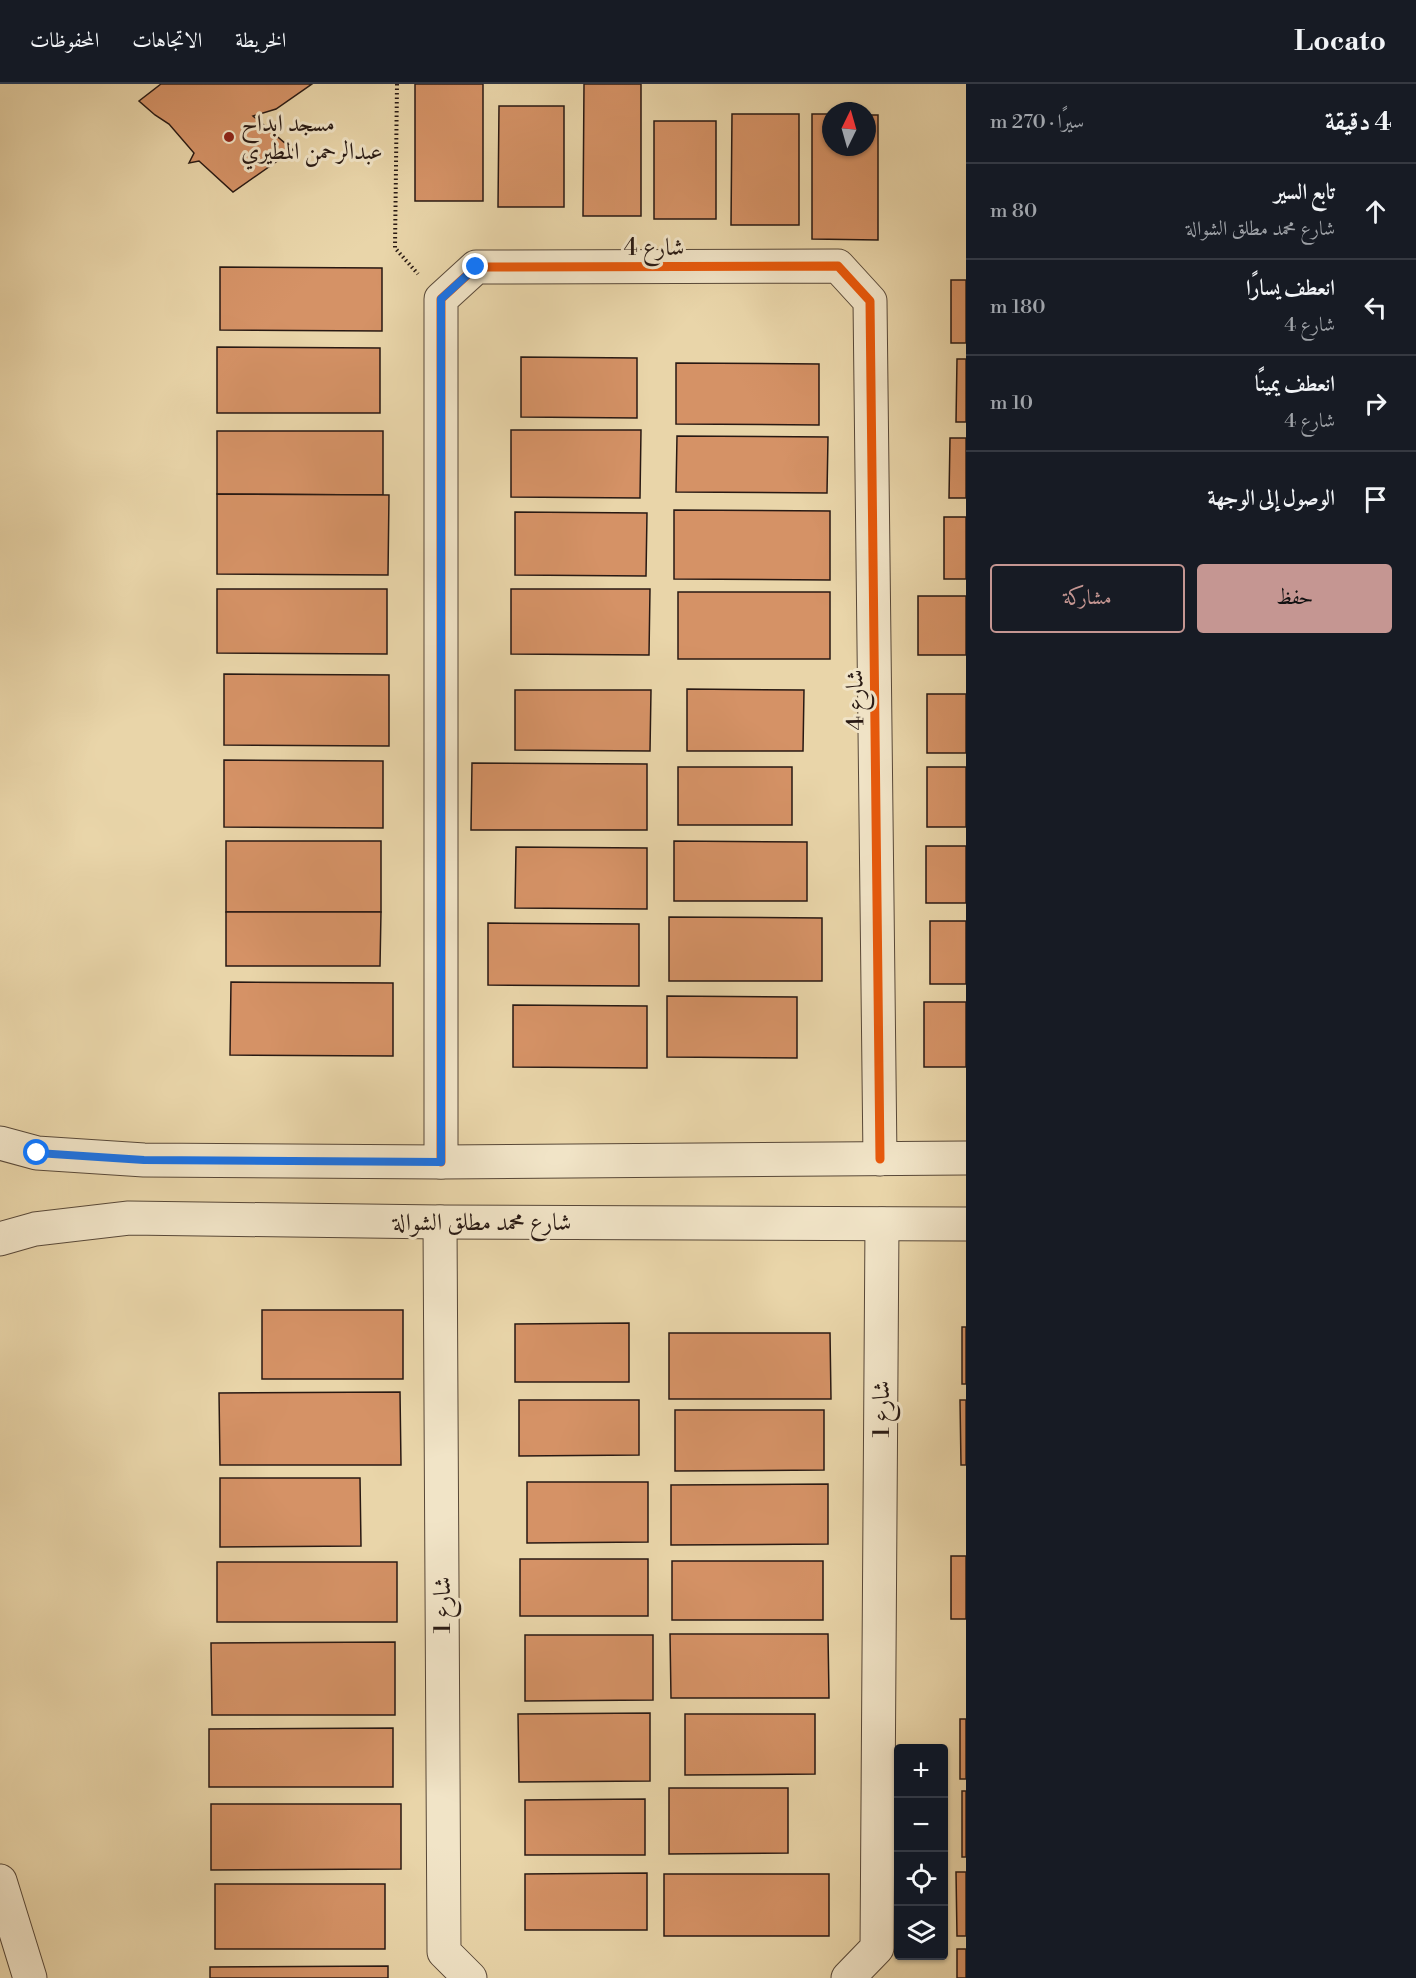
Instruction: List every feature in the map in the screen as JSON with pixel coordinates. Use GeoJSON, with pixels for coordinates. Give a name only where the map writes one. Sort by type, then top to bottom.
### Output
{"type":"FeatureCollection","features":[{"type":"Feature","properties":{"kind":"street","name":"شارع 4"},"geometry":{"type":"LineString","coordinates":[[441,299],[476,267],[838,266],[870,301],[880,1158]]}},
{"type":"Feature","properties":{"kind":"street"},"geometry":{"type":"LineString","coordinates":[[441,299],[441,1162]]}},
{"type":"Feature","properties":{"kind":"street"},"geometry":{"type":"LineString","coordinates":[[0,1143],[37,1153],[144,1160],[441,1162],[966,1158]]}},
{"type":"Feature","properties":{"kind":"street","name":"شارع محمد مطلق الشوالة"},"geometry":{"type":"LineString","coordinates":[[0,1239],[35,1229],[129,1218],[966,1224]]}},
{"type":"Feature","properties":{"kind":"street","name":"شارع 1"},"geometry":{"type":"LineString","coordinates":[[440,1222],[444,1952],[470,1978]]}},
{"type":"Feature","properties":{"kind":"street","name":"شارع 1"},"geometry":{"type":"LineString","coordinates":[[848,1978],[877,1948],[882,1224]]}},
{"type":"Feature","properties":{"kind":"street"},"geometry":{"type":"LineString","coordinates":[[0,1881],[30,1978]]}},
{"type":"Feature","properties":{"kind":"path"},"geometry":{"type":"LineString","coordinates":[[397,84],[395,248],[441,299]]}},
{"type":"Feature","properties":{"kind":"building","name":"مسجد ابداح عبدالرحمن المطيري"},"geometry":{"type":"Polygon","coordinates":[[[161,84],[312,84],[276,109],[253,116],[293,150],[233,192],[199,161],[189,163],[194,153],[169,124],[139,101],[161,84]]]}},
{"type":"Feature","properties":{"kind":"building"},"geometry":{"type":"Polygon","coordinates":[[[415,84],[483,84],[483,201],[415,201],[415,84]]]}},
{"type":"Feature","properties":{"kind":"building"},"geometry":{"type":"Polygon","coordinates":[[[584,84],[641,84],[641,216],[583,216],[584,84]]]}},
{"type":"Feature","properties":{"kind":"building"},"geometry":{"type":"Polygon","coordinates":[[[499,106],[564,106],[564,207],[498,207],[499,106]]]}},
{"type":"Feature","properties":{"kind":"building"},"geometry":{"type":"Polygon","coordinates":[[[732,114],[799,114],[799,225],[731,225],[732,114]]]}},
{"type":"Feature","properties":{"kind":"building"},"geometry":{"type":"Polygon","coordinates":[[[812,114],[822,114],[822,156],[876,156],[876,115],[878,115],[878,240],[812,239],[812,114]]]}},
{"type":"Feature","properties":{"kind":"building"},"geometry":{"type":"Polygon","coordinates":[[[654,121],[716,121],[716,219],[654,219],[654,121]]]}},
{"type":"Feature","properties":{"kind":"building"},"geometry":{"type":"Polygon","coordinates":[[[220,267],[382,268],[382,331],[220,330],[220,267]]]}},
{"type":"Feature","properties":{"kind":"building"},"geometry":{"type":"Polygon","coordinates":[[[951,280],[966,280],[966,343],[951,343],[951,280]]]}},
{"type":"Feature","properties":{"kind":"building"},"geometry":{"type":"Polygon","coordinates":[[[217,347],[380,348],[380,413],[217,413],[217,347]]]}},
{"type":"Feature","properties":{"kind":"building"},"geometry":{"type":"Polygon","coordinates":[[[521,357],[637,358],[637,418],[521,417],[521,357]]]}},
{"type":"Feature","properties":{"kind":"building"},"geometry":{"type":"Polygon","coordinates":[[[957,359],[966,359],[966,422],[956,422],[957,359]]]}},
{"type":"Feature","properties":{"kind":"building"},"geometry":{"type":"Polygon","coordinates":[[[676,363],[819,364],[819,425],[676,424],[676,363]]]}},
{"type":"Feature","properties":{"kind":"building"},"geometry":{"type":"Polygon","coordinates":[[[511,430],[641,430],[640,498],[511,497],[511,430]]]}},
{"type":"Feature","properties":{"kind":"building"},"geometry":{"type":"Polygon","coordinates":[[[217,431],[383,431],[383,495],[217,494],[217,431]]]}},
{"type":"Feature","properties":{"kind":"building"},"geometry":{"type":"Polygon","coordinates":[[[677,436],[828,437],[827,493],[676,492],[677,436]]]}},
{"type":"Feature","properties":{"kind":"building"},"geometry":{"type":"Polygon","coordinates":[[[950,438],[966,438],[966,498],[949,498],[950,438]]]}},
{"type":"Feature","properties":{"kind":"building"},"geometry":{"type":"Polygon","coordinates":[[[217,494],[389,495],[388,575],[217,574],[217,494]]]}},
{"type":"Feature","properties":{"kind":"building"},"geometry":{"type":"Polygon","coordinates":[[[674,510],[830,511],[830,580],[674,579],[674,510]]]}},
{"type":"Feature","properties":{"kind":"building"},"geometry":{"type":"Polygon","coordinates":[[[515,512],[647,513],[646,576],[515,575],[515,512]]]}},
{"type":"Feature","properties":{"kind":"building"},"geometry":{"type":"Polygon","coordinates":[[[944,517],[966,517],[966,579],[944,579],[944,517]]]}},
{"type":"Feature","properties":{"kind":"building"},"geometry":{"type":"Polygon","coordinates":[[[217,589],[387,589],[387,654],[217,653],[217,589]]]}},
{"type":"Feature","properties":{"kind":"building"},"geometry":{"type":"Polygon","coordinates":[[[511,589],[650,589],[649,655],[511,654],[511,589]]]}},
{"type":"Feature","properties":{"kind":"building"},"geometry":{"type":"Polygon","coordinates":[[[678,592],[830,592],[830,659],[678,659],[678,592]]]}},
{"type":"Feature","properties":{"kind":"building"},"geometry":{"type":"Polygon","coordinates":[[[918,596],[966,596],[966,655],[918,655],[918,596]]]}},
{"type":"Feature","properties":{"kind":"building"},"geometry":{"type":"Polygon","coordinates":[[[224,674],[389,675],[389,746],[224,745],[224,674]]]}},
{"type":"Feature","properties":{"kind":"building"},"geometry":{"type":"Polygon","coordinates":[[[687,689],[804,690],[803,751],[687,751],[687,689]]]}},
{"type":"Feature","properties":{"kind":"building"},"geometry":{"type":"Polygon","coordinates":[[[515,690],[651,690],[650,751],[515,750],[515,690]]]}},
{"type":"Feature","properties":{"kind":"building"},"geometry":{"type":"Polygon","coordinates":[[[927,694],[966,694],[966,753],[927,753],[927,694]]]}},
{"type":"Feature","properties":{"kind":"building"},"geometry":{"type":"Polygon","coordinates":[[[224,760],[383,761],[383,828],[224,827],[224,760]]]}},
{"type":"Feature","properties":{"kind":"building"},"geometry":{"type":"Polygon","coordinates":[[[472,763],[647,764],[647,830],[471,830],[472,763]]]}},
{"type":"Feature","properties":{"kind":"building"},"geometry":{"type":"Polygon","coordinates":[[[678,767],[792,767],[792,825],[678,825],[678,767]]]}},
{"type":"Feature","properties":{"kind":"building"},"geometry":{"type":"Polygon","coordinates":[[[927,767],[966,767],[966,827],[927,827],[927,767]]]}},
{"type":"Feature","properties":{"kind":"building"},"geometry":{"type":"Polygon","coordinates":[[[226,841],[381,841],[381,912],[226,912],[226,841]]]}},
{"type":"Feature","properties":{"kind":"building"},"geometry":{"type":"Polygon","coordinates":[[[674,841],[807,842],[807,901],[674,901],[674,841]]]}},
{"type":"Feature","properties":{"kind":"building"},"geometry":{"type":"Polygon","coordinates":[[[926,846],[966,846],[966,903],[926,903],[926,846]]]}},
{"type":"Feature","properties":{"kind":"building"},"geometry":{"type":"Polygon","coordinates":[[[516,847],[647,848],[647,909],[515,908],[516,847]]]}},
{"type":"Feature","properties":{"kind":"building"},"geometry":{"type":"Polygon","coordinates":[[[226,912],[381,912],[380,966],[226,966],[226,912]]]}},
{"type":"Feature","properties":{"kind":"building"},"geometry":{"type":"Polygon","coordinates":[[[669,917],[822,918],[822,981],[669,981],[669,917]]]}},
{"type":"Feature","properties":{"kind":"building"},"geometry":{"type":"Polygon","coordinates":[[[930,921],[966,921],[966,984],[930,984],[930,921]]]}},
{"type":"Feature","properties":{"kind":"building"},"geometry":{"type":"Polygon","coordinates":[[[488,923],[639,924],[639,986],[488,985],[488,923]]]}},
{"type":"Feature","properties":{"kind":"building"},"geometry":{"type":"Polygon","coordinates":[[[231,982],[393,983],[393,1056],[230,1055],[231,982]]]}},
{"type":"Feature","properties":{"kind":"building"},"geometry":{"type":"Polygon","coordinates":[[[667,996],[797,997],[797,1058],[667,1057],[667,996]]]}},
{"type":"Feature","properties":{"kind":"building"},"geometry":{"type":"Polygon","coordinates":[[[924,1002],[966,1002],[966,1067],[924,1067],[924,1002]]]}},
{"type":"Feature","properties":{"kind":"building"},"geometry":{"type":"Polygon","coordinates":[[[513,1005],[647,1006],[647,1068],[513,1067],[513,1005]]]}},
{"type":"Feature","properties":{"kind":"building"},"geometry":{"type":"Polygon","coordinates":[[[262,1310],[403,1310],[403,1379],[262,1379],[262,1310]]]}},
{"type":"Feature","properties":{"kind":"building"},"geometry":{"type":"Polygon","coordinates":[[[629,1323],[629,1382],[515,1382],[515,1324],[629,1323]]]}},
{"type":"Feature","properties":{"kind":"building"},"geometry":{"type":"Polygon","coordinates":[[[962,1327],[966,1327],[966,1384],[962,1384],[962,1327]]]}},
{"type":"Feature","properties":{"kind":"building"},"geometry":{"type":"Polygon","coordinates":[[[669,1333],[830,1333],[831,1399],[669,1399],[669,1333]]]}},
{"type":"Feature","properties":{"kind":"building"},"geometry":{"type":"Polygon","coordinates":[[[400,1392],[401,1465],[220,1465],[219,1393],[400,1392]]]}},
{"type":"Feature","properties":{"kind":"building"},"geometry":{"type":"Polygon","coordinates":[[[519,1400],[639,1400],[639,1455],[519,1456],[519,1400]]]}},
{"type":"Feature","properties":{"kind":"building"},"geometry":{"type":"Polygon","coordinates":[[[960,1400],[966,1400],[966,1465],[961,1465],[960,1400]]]}},
{"type":"Feature","properties":{"kind":"building"},"geometry":{"type":"Polygon","coordinates":[[[675,1410],[824,1410],[824,1470],[675,1471],[675,1410]]]}},
{"type":"Feature","properties":{"kind":"building"},"geometry":{"type":"Polygon","coordinates":[[[220,1478],[360,1478],[361,1546],[220,1547],[220,1478]]]}},
{"type":"Feature","properties":{"kind":"building"},"geometry":{"type":"Polygon","coordinates":[[[527,1482],[648,1482],[648,1542],[527,1543],[527,1482]]]}},
{"type":"Feature","properties":{"kind":"building"},"geometry":{"type":"Polygon","coordinates":[[[828,1484],[828,1544],[671,1545],[671,1485],[828,1484]]]}},
{"type":"Feature","properties":{"kind":"building"},"geometry":{"type":"Polygon","coordinates":[[[951,1556],[966,1556],[966,1619],[951,1619],[951,1556]]]}},
{"type":"Feature","properties":{"kind":"building"},"geometry":{"type":"Polygon","coordinates":[[[520,1559],[648,1559],[648,1616],[520,1616],[520,1559]]]}},
{"type":"Feature","properties":{"kind":"building"},"geometry":{"type":"Polygon","coordinates":[[[672,1561],[823,1561],[823,1620],[672,1620],[672,1561]]]}},
{"type":"Feature","properties":{"kind":"building"},"geometry":{"type":"Polygon","coordinates":[[[217,1562],[397,1562],[397,1622],[217,1622],[217,1562]]]}},
{"type":"Feature","properties":{"kind":"building"},"geometry":{"type":"Polygon","coordinates":[[[670,1634],[828,1634],[829,1698],[671,1698],[670,1634]]]}},
{"type":"Feature","properties":{"kind":"building"},"geometry":{"type":"Polygon","coordinates":[[[525,1635],[653,1635],[653,1700],[525,1701],[525,1635]]]}},
{"type":"Feature","properties":{"kind":"building"},"geometry":{"type":"Polygon","coordinates":[[[395,1642],[395,1715],[212,1715],[211,1643],[395,1642]]]}},
{"type":"Feature","properties":{"kind":"building"},"geometry":{"type":"Polygon","coordinates":[[[650,1713],[650,1781],[519,1782],[518,1714],[650,1713]]]}},
{"type":"Feature","properties":{"kind":"building"},"geometry":{"type":"Polygon","coordinates":[[[685,1714],[815,1714],[815,1774],[685,1775],[685,1714]]]}},
{"type":"Feature","properties":{"kind":"building"},"geometry":{"type":"Polygon","coordinates":[[[960,1719],[966,1719],[966,1779],[960,1779],[960,1719]]]}},
{"type":"Feature","properties":{"kind":"building"},"geometry":{"type":"Polygon","coordinates":[[[393,1728],[393,1787],[209,1787],[209,1729],[393,1728]]]}},
{"type":"Feature","properties":{"kind":"building"},"geometry":{"type":"Polygon","coordinates":[[[669,1788],[788,1788],[788,1853],[669,1854],[669,1788]]]}},
{"type":"Feature","properties":{"kind":"building"},"geometry":{"type":"Polygon","coordinates":[[[962,1791],[966,1791],[966,1857],[962,1857],[962,1791]]]}},
{"type":"Feature","properties":{"kind":"building"},"geometry":{"type":"Polygon","coordinates":[[[645,1799],[645,1855],[525,1855],[525,1800],[645,1799]]]}},
{"type":"Feature","properties":{"kind":"building"},"geometry":{"type":"Polygon","coordinates":[[[211,1804],[401,1804],[401,1869],[211,1870],[211,1804]]]}},
{"type":"Feature","properties":{"kind":"building"},"geometry":{"type":"Polygon","coordinates":[[[956,1872],[966,1872],[966,1936],[957,1936],[956,1872]]]}},
{"type":"Feature","properties":{"kind":"building"},"geometry":{"type":"Polygon","coordinates":[[[647,1873],[647,1930],[525,1930],[525,1874],[647,1873]]]}},
{"type":"Feature","properties":{"kind":"building"},"geometry":{"type":"Polygon","coordinates":[[[664,1874],[829,1874],[829,1936],[664,1936],[664,1874]]]}},
{"type":"Feature","properties":{"kind":"building"},"geometry":{"type":"Polygon","coordinates":[[[215,1884],[385,1884],[385,1949],[215,1949],[215,1884]]]}},
{"type":"Feature","properties":{"kind":"building"},"geometry":{"type":"Polygon","coordinates":[[[957,1949],[966,1949],[966,1978],[957,1978],[957,1949]]]}},
{"type":"Feature","properties":{"kind":"building"},"geometry":{"type":"Polygon","coordinates":[[[388,1966],[388,1978],[210,1978],[210,1967],[388,1966]]]}},
{"type":"Feature","properties":{"kind":"cycle path"},"geometry":{"type":"LineString","coordinates":[[441,1162],[441,299],[476,267],[838,266],[870,301],[880,1159]]}},
{"type":"Feature","properties":{"kind":"place","name":"مسجد ابداح عبدالرحمن المطيري"},"geometry":{"type":"Point","coordinates":[229,137]}},
{"type":"Feature","properties":{"kind":"route"},"geometry":{"type":"LineString","coordinates":[[37,1153],[144,1160],[441,1162],[441,299],[476,267]]}}]}
